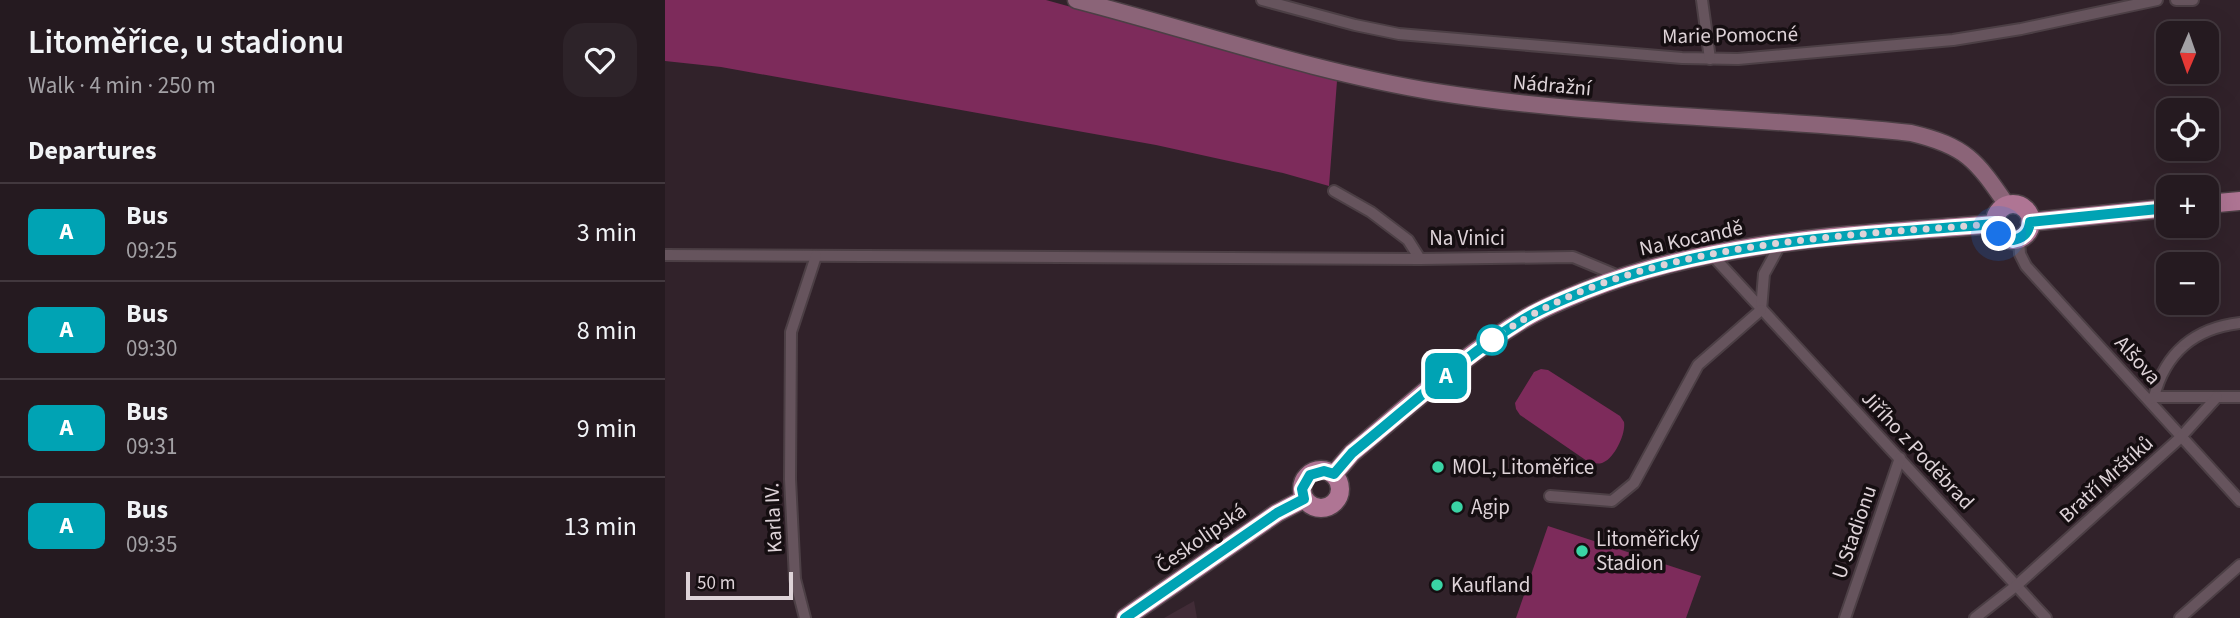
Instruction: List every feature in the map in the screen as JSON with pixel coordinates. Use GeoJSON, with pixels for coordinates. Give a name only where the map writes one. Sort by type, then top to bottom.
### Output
{"type":"FeatureCollection","features":[{"type":"Feature","properties":{"kind":"main road","name":"Nádražní"},"geometry":{"type":"LineString","coordinates":[[1076,0],[1096,2],[1350,75],[1434,91],[1512,103],[1911,133],[1937,139],[1961,150],[1982,170],[2007,205]]}},
{"type":"Feature","properties":{"kind":"main road"},"geometry":{"type":"LineString","coordinates":[[2219,203],[2240,201]]}},
{"type":"Feature","properties":{"kind":"main road"},"geometry":{"type":"LineString","coordinates":[[2007,205],[2023,208],[2030,222],[2027,232],[2019,239],[2013,240],[2003,237],[1995,224],[1998,213],[2007,205]]}},
{"type":"Feature","properties":{"kind":"main road"},"geometry":{"type":"LineString","coordinates":[[2030,222],[2156,209]]}},
{"type":"Feature","properties":{"kind":"main road","name":"Na Kocandě"},"geometry":{"type":"LineString","coordinates":[[1304,499],[1302,489],[1310,475],[1324,471],[1334,474],[1352,453],[1494,338],[1558,302],[1621,277],[1712,255],[1781,243],[1995,224]]}},
{"type":"Feature","properties":{"kind":"main road"},"geometry":{"type":"LineString","coordinates":[[1304,499],[1316,508],[1326,507],[1334,502],[1340,488],[1334,474]]}},
{"type":"Feature","properties":{"kind":"main road","name":"Českolipská"},"geometry":{"type":"LineString","coordinates":[[1125,618],[1277,513],[1304,499]]}},
{"type":"Feature","properties":{"kind":"street","name":"Marie Pomocné"},"geometry":{"type":"LineString","coordinates":[[1262,0],[1355,26],[1399,34],[1710,59],[1855,50],[1954,40],[2021,29],[2157,0]]}},
{"type":"Feature","properties":{"kind":"street"},"geometry":{"type":"LineString","coordinates":[[1702,0],[1710,59]]}},
{"type":"Feature","properties":{"kind":"street"},"geometry":{"type":"LineString","coordinates":[[2176,0],[2193,0]]}},
{"type":"Feature","properties":{"kind":"street","name":"Na Vinici"},"geometry":{"type":"LineString","coordinates":[[1334,191],[1371,212],[1408,240],[1420,259],[1573,257],[1621,277]]}},
{"type":"Feature","properties":{"kind":"street","name":"Alšova"},"geometry":{"type":"LineString","coordinates":[[2019,239],[2020,254],[2026,266],[2151,398],[2181,438],[2240,501]]}},
{"type":"Feature","properties":{"kind":"street"},"geometry":{"type":"LineString","coordinates":[[1550,496],[1612,501],[1634,483],[1698,365],[1761,310],[1764,274],[1781,243]]}},
{"type":"Feature","properties":{"kind":"street"},"geometry":{"type":"LineString","coordinates":[[665,255],[1420,259]]}},
{"type":"Feature","properties":{"kind":"street","name":"Jiřího z Poděbrad"},"geometry":{"type":"LineString","coordinates":[[1712,255],[2046,618]]}},
{"type":"Feature","properties":{"kind":"street","name":"Karla IV."},"geometry":{"type":"LineString","coordinates":[[806,618],[795,579],[790,457],[791,332],[816,256]]}},
{"type":"Feature","properties":{"kind":"street"},"geometry":{"type":"LineString","coordinates":[[2240,323],[2223,324],[2183,345],[2159,377],[2151,398],[2240,397]]}},
{"type":"Feature","properties":{"kind":"street","name":"Bratří Mrštíků"},"geometry":{"type":"LineString","coordinates":[[1975,618],[2017,585],[2181,438],[2217,397]]}},
{"type":"Feature","properties":{"kind":"street","name":"U Stadionu"},"geometry":{"type":"LineString","coordinates":[[1845,618],[1900,458]]}},
{"type":"Feature","properties":{"kind":"street"},"geometry":{"type":"LineString","coordinates":[[2180,618],[2240,565]]}},
{"type":"Feature","properties":{"kind":"shaded area"},"geometry":{"type":"Polygon","coordinates":[[[665,0],[1046,0],[1337,81],[1329,186],[1156,145],[721,67],[665,61],[665,0]]]}},
{"type":"Feature","properties":{"kind":"shaded area"},"geometry":{"type":"Polygon","coordinates":[[[1548,370],[1620,416],[1624,422],[1619,444],[1604,462],[1587,461],[1520,415],[1515,403],[1534,372],[1548,370]]]}},
{"type":"Feature","properties":{"kind":"shaded area","name":"Litoměřický Stadion"},"geometry":{"type":"Polygon","coordinates":[[[1548,526],[1701,576],[1686,618],[1516,618],[1548,526]]]}},
{"type":"Feature","properties":{"kind":"shaded area"},"geometry":{"type":"Polygon","coordinates":[[[1194,601],[1197,618],[1164,618],[1194,601]]]}},
{"type":"Feature","properties":{"kind":"bus line","name":"A"},"geometry":{"type":"LineString","coordinates":[[1125,618],[1277,513],[1304,499],[1302,489],[1310,475],[1324,471],[1334,474],[1352,453],[1494,338],[1558,302],[1621,277],[1676,262],[1781,243],[1995,224],[1999,234],[2013,240],[2024,236],[2030,222],[2156,209]]}},
{"type":"Feature","properties":{"kind":"place","name":"MOL, Litoměřice"},"geometry":{"type":"Point","coordinates":[1438,467]}},
{"type":"Feature","properties":{"kind":"place","name":"Agip"},"geometry":{"type":"Point","coordinates":[1457,507]}},
{"type":"Feature","properties":{"kind":"place","name":"Litoměřický Stadion"},"geometry":{"type":"Point","coordinates":[1582,551]}},
{"type":"Feature","properties":{"kind":"place","name":"Kaufland"},"geometry":{"type":"Point","coordinates":[1437,585]}},
{"type":"Feature","properties":{"kind":"route"},"geometry":{"type":"LineString","coordinates":[[1492,340],[1526,318],[1558,302],[1621,277],[1676,262],[1781,243],[1935,229],[1995,224],[1999,234]]}}]}
